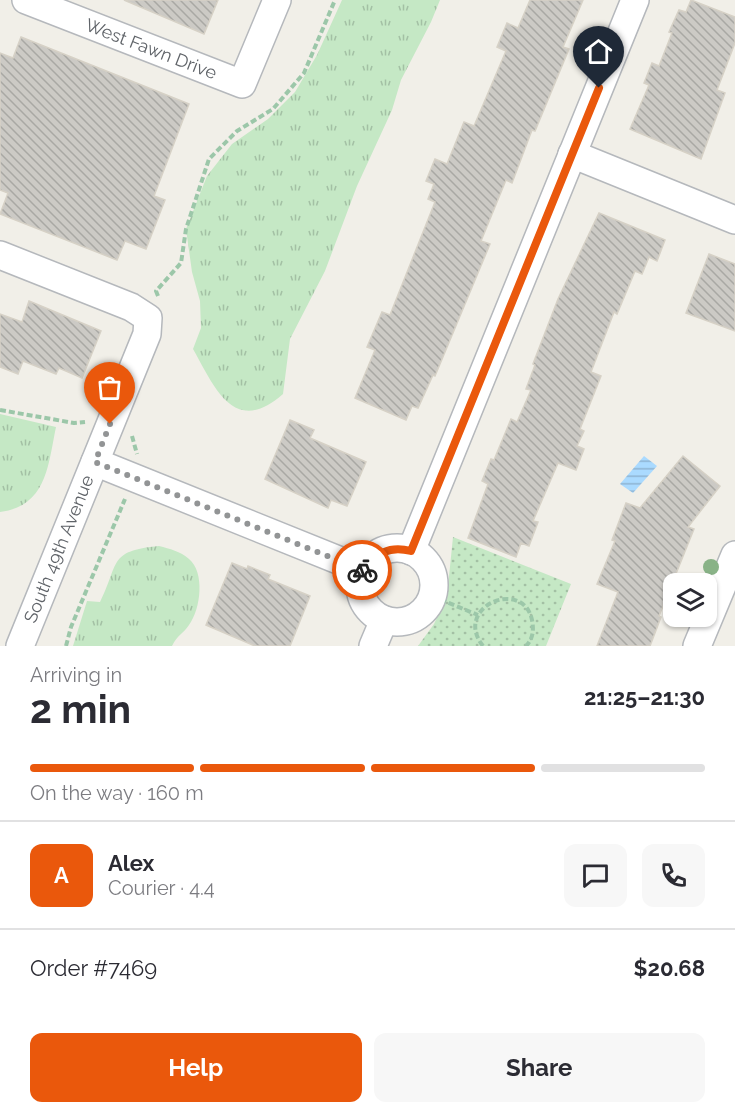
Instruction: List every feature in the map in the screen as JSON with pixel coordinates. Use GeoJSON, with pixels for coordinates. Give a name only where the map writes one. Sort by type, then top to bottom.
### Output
{"type":"FeatureCollection","features":[{"type":"Feature","properties":{"kind":"street","name":"West Fawn Drive"},"geometry":{"type":"LineString","coordinates":[[26,0],[242,84],[277,0]]}},
{"type":"Feature","properties":{"kind":"street"},"geometry":{"type":"LineString","coordinates":[[411,551],[635,0]]}},
{"type":"Feature","properties":{"kind":"street"},"geometry":{"type":"LineString","coordinates":[[572,154],[735,220]]}},
{"type":"Feature","properties":{"kind":"street","name":"South 49th Avenue"},"geometry":{"type":"LineString","coordinates":[[0,255],[131,307],[148,318],[147,334],[20,646]]}},
{"type":"Feature","properties":{"kind":"street"},"geometry":{"type":"LineString","coordinates":[[95,462],[363,570]]}},
{"type":"Feature","properties":{"kind":"street"},"geometry":{"type":"LineString","coordinates":[[389,549],[411,551],[419,556],[431,571],[434,580],[432,596],[426,608],[411,619],[393,622],[384,620],[369,610],[365,603],[360,587],[363,570],[378,554],[389,549]]}},
{"type":"Feature","properties":{"kind":"street"},"geometry":{"type":"LineString","coordinates":[[697,646],[735,555]]}},
{"type":"Feature","properties":{"kind":"street"},"geometry":{"type":"LineString","coordinates":[[373,646],[384,620]]}},
{"type":"Feature","properties":{"kind":"path"},"geometry":{"type":"LineString","coordinates":[[156,291],[181,263],[186,229],[209,159],[237,131],[273,109],[304,73],[335,0]]}},
{"type":"Feature","properties":{"kind":"path"},"geometry":{"type":"LineString","coordinates":[[0,410],[74,423],[95,420],[110,424]]}},
{"type":"Feature","properties":{"kind":"path"},"geometry":{"type":"LineString","coordinates":[[432,596],[478,615]]}},
{"type":"Feature","properties":{"kind":"path"},"geometry":{"type":"LineString","coordinates":[[483,646],[478,640],[475,627],[478,615],[486,604],[498,599],[512,599],[524,605],[532,616],[534,630],[526,646]]}},
{"type":"Feature","properties":{"kind":"green space"},"geometry":{"type":"Polygon","coordinates":[[[342,0],[440,0],[401,80],[392,110],[357,186],[325,271],[290,339],[283,394],[266,406],[251,411],[239,409],[218,392],[193,349],[201,328],[200,301],[192,272],[186,229],[207,176],[232,144],[268,119],[295,92],[317,55],[342,0]]]}},
{"type":"Feature","properties":{"kind":"green space"},"geometry":{"type":"Polygon","coordinates":[[[0,414],[56,427],[43,482],[27,502],[16,508],[0,512],[0,414]]]}},
{"type":"Feature","properties":{"kind":"green space"},"geometry":{"type":"Polygon","coordinates":[[[453,537],[571,584],[546,646],[418,646],[434,624],[447,596],[453,537]]]}},
{"type":"Feature","properties":{"kind":"green space"},"geometry":{"type":"Polygon","coordinates":[[[159,546],[178,552],[189,559],[194,565],[199,581],[200,591],[193,618],[172,646],[73,646],[87,601],[100,602],[118,561],[131,551],[159,546]]]}},
{"type":"Feature","properties":{"kind":"water"},"geometry":{"type":"Polygon","coordinates":[[[644,456],[657,466],[633,493],[620,484],[644,456]]]}},
{"type":"Feature","properties":{"kind":"building"},"geometry":{"type":"Polygon","coordinates":[[[124,0],[218,0],[204,34],[124,0]]]}},
{"type":"Feature","properties":{"kind":"building"},"geometry":{"type":"Polygon","coordinates":[[[530,0],[583,0],[563,47],[569,49],[535,131],[532,130],[512,183],[506,180],[481,241],[490,244],[435,376],[433,375],[418,408],[412,406],[406,420],[355,398],[375,350],[367,347],[382,312],[390,315],[435,202],[428,199],[434,184],[426,181],[435,159],[447,164],[464,122],[474,126],[506,51],[497,47],[507,23],[518,28],[530,0]]]}},
{"type":"Feature","properties":{"kind":"building"},"geometry":{"type":"Polygon","coordinates":[[[691,0],[735,17],[735,43],[717,90],[725,93],[701,159],[630,129],[649,85],[644,83],[652,63],[659,66],[672,33],[669,32],[679,10],[686,12],[691,0]]]}},
{"type":"Feature","properties":{"kind":"building"},"geometry":{"type":"Polygon","coordinates":[[[21,37],[189,104],[154,196],[165,200],[146,249],[125,241],[117,260],[0,214],[8,193],[0,190],[0,53],[13,58],[21,37]]]}},
{"type":"Feature","properties":{"kind":"building"},"geometry":{"type":"Polygon","coordinates":[[[599,213],[665,240],[657,261],[649,257],[642,274],[635,271],[617,314],[614,312],[591,372],[601,376],[580,429],[584,431],[577,446],[584,449],[576,470],[558,463],[533,521],[538,522],[529,546],[521,543],[516,557],[468,538],[488,484],[482,481],[491,459],[494,460],[511,419],[517,422],[531,390],[526,389],[535,365],[533,364],[558,299],[599,213]]]}},
{"type":"Feature","properties":{"kind":"building"},"geometry":{"type":"Polygon","coordinates":[[[709,254],[735,264],[735,331],[686,313],[709,254]]]}},
{"type":"Feature","properties":{"kind":"building"},"geometry":{"type":"Polygon","coordinates":[[[29,301],[101,331],[82,378],[59,368],[56,374],[23,361],[18,374],[0,367],[0,314],[22,322],[29,301]]]}},
{"type":"Feature","properties":{"kind":"building"},"geometry":{"type":"Polygon","coordinates":[[[290,420],[314,430],[310,438],[366,462],[347,506],[331,500],[328,508],[265,479],[290,420]]]}},
{"type":"Feature","properties":{"kind":"building"},"geometry":{"type":"Polygon","coordinates":[[[683,456],[720,486],[688,527],[694,529],[676,573],[663,573],[663,606],[650,646],[597,646],[618,592],[597,584],[615,541],[612,540],[626,503],[640,508],[683,456]]]}},
{"type":"Feature","properties":{"kind":"building"},"geometry":{"type":"Polygon","coordinates":[[[232,563],[247,569],[248,566],[270,575],[268,579],[310,596],[290,646],[255,646],[206,625],[232,563]]]}},
{"type":"Feature","properties":{"kind":"way so far"},"geometry":{"type":"LineString","coordinates":[[110,424],[95,462],[362,570]]}},
{"type":"Feature","properties":{"kind":"route"},"geometry":{"type":"LineString","coordinates":[[362,570],[369,561],[389,549],[411,551],[599,88]]}}]}
